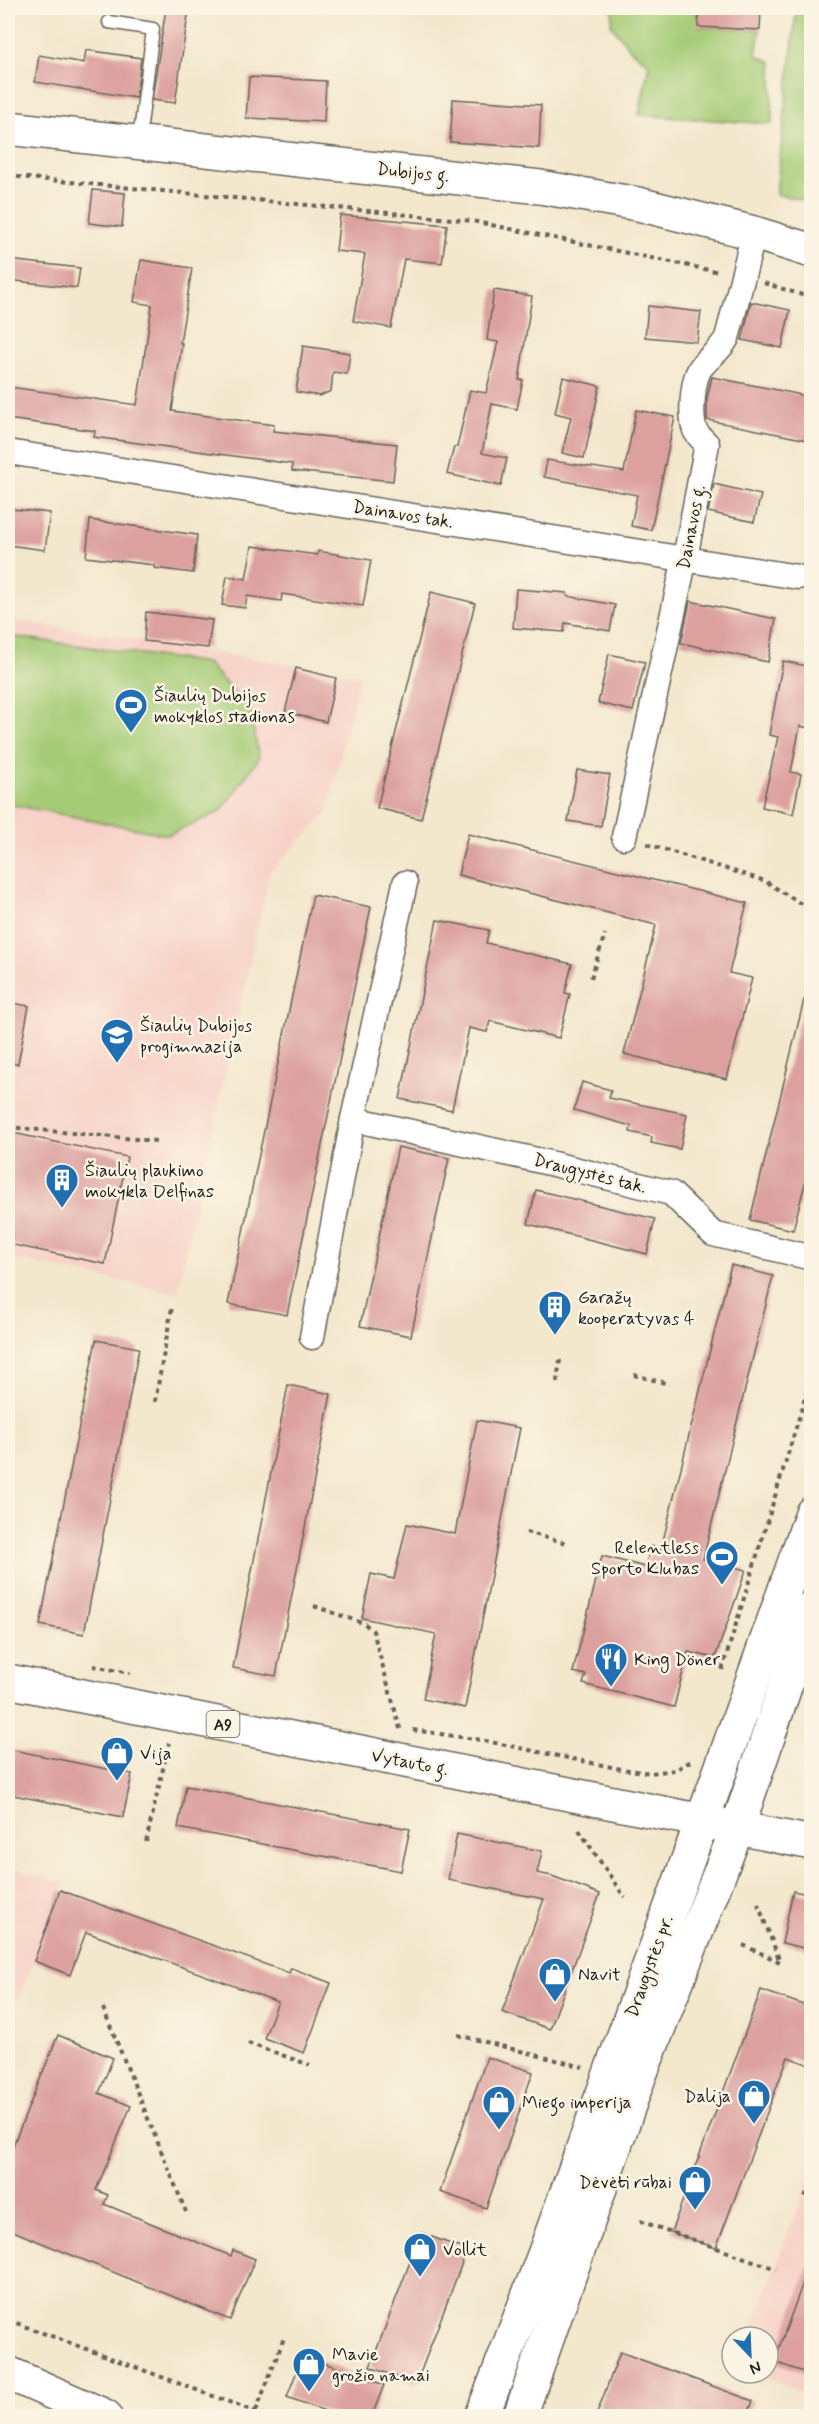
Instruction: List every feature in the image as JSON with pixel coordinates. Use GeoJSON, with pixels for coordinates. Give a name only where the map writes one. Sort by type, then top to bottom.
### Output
{"type":"FeatureCollection","features":[{"type":"Feature","properties":{"kind":"main road","name":"Dubijos g."},"geometry":{"type":"LineString","coordinates":[[8,128],[540,187],[638,204],[754,232],[812,251]]}},
{"type":"Feature","properties":{"kind":"main road","name":"Draugystės pr."},"geometry":{"type":"LineString","coordinates":[[482,2416],[610,2074],[812,1513]]}},
{"type":"Feature","properties":{"kind":"main road","name":"Draugystės pr."},"geometry":{"type":"LineString","coordinates":[[520,2416],[638,2080],[737,1829],[812,1607]]}},
{"type":"Feature","properties":{"kind":"main road","name":"Vytauto g."},"geometry":{"type":"LineString","coordinates":[[8,1681],[812,1843]]}},
{"type":"Feature","properties":{"kind":"main road"},"geometry":{"type":"LineString","coordinates":[[8,2373],[105,2416]]}},
{"type":"Feature","properties":{"kind":"street","name":"Dainavos g."},"geometry":{"type":"LineString","coordinates":[[624,837],[685,558],[707,444],[696,432],[692,416],[696,379],[701,367],[720,350],[727,338],[754,232]]}},
{"type":"Feature","properties":{"kind":"street","name":"Dainavos tak."},"geometry":{"type":"LineString","coordinates":[[8,452],[798,577]]}},
{"type":"Feature","properties":{"kind":"street"},"geometry":{"type":"LineString","coordinates":[[312,1337],[352,1119],[405,883]]}},
{"type":"Feature","properties":{"kind":"street","name":"Draugystės tak."},"geometry":{"type":"LineString","coordinates":[[352,1119],[671,1193],[712,1233],[812,1258]]}},
{"type":"Feature","properties":{"kind":"lane"},"geometry":{"type":"LineString","coordinates":[[109,22],[153,29],[138,142]]}},
{"type":"Feature","properties":{"kind":"path"},"geometry":{"type":"LineString","coordinates":[[8,176],[472,221],[743,276],[812,298]]}},
{"type":"Feature","properties":{"kind":"path"},"geometry":{"type":"LineString","coordinates":[[624,837],[765,881],[812,911]]}},
{"type":"Feature","properties":{"kind":"path"},"geometry":{"type":"LineString","coordinates":[[591,978],[605,934]]}},
{"type":"Feature","properties":{"kind":"path"},"geometry":{"type":"LineString","coordinates":[[8,1127],[156,1141]]}},
{"type":"Feature","properties":{"kind":"path"},"geometry":{"type":"LineString","coordinates":[[155,1402],[172,1307]]}},
{"type":"Feature","properties":{"kind":"path"},"geometry":{"type":"LineString","coordinates":[[557,1382],[560,1360]]}},
{"type":"Feature","properties":{"kind":"path"},"geometry":{"type":"LineString","coordinates":[[634,1375],[669,1384]]}},
{"type":"Feature","properties":{"kind":"path"},"geometry":{"type":"LineString","coordinates":[[722,1671],[812,1375]]}},
{"type":"Feature","properties":{"kind":"path"},"geometry":{"type":"LineString","coordinates":[[526,1532],[566,1543]]}},
{"type":"Feature","properties":{"kind":"path"},"geometry":{"type":"LineString","coordinates":[[315,1606],[365,1624],[373,1631],[410,1761]]}},
{"type":"Feature","properties":{"kind":"path"},"geometry":{"type":"LineString","coordinates":[[83,1664],[139,1675]]}},
{"type":"Feature","properties":{"kind":"path"},"geometry":{"type":"LineString","coordinates":[[146,1842],[166,1754],[178,1715]]}},
{"type":"Feature","properties":{"kind":"path"},"geometry":{"type":"LineString","coordinates":[[388,1726],[481,1740],[651,1773],[675,1770],[692,1761],[695,1756]]}},
{"type":"Feature","properties":{"kind":"path"},"geometry":{"type":"LineString","coordinates":[[579,1830],[625,1898]]}},
{"type":"Feature","properties":{"kind":"path"},"geometry":{"type":"LineString","coordinates":[[743,1945],[780,1962],[758,1904]]}},
{"type":"Feature","properties":{"kind":"path"},"geometry":{"type":"LineString","coordinates":[[103,2008],[186,2212]]}},
{"type":"Feature","properties":{"kind":"path"},"geometry":{"type":"LineString","coordinates":[[458,2035],[610,2074]]}},
{"type":"Feature","properties":{"kind":"path"},"geometry":{"type":"LineString","coordinates":[[248,2043],[310,2065]]}},
{"type":"Feature","properties":{"kind":"path"},"geometry":{"type":"LineString","coordinates":[[804,2194],[812,2198]]}},
{"type":"Feature","properties":{"kind":"path"},"geometry":{"type":"LineString","coordinates":[[640,2221],[776,2269]]}},
{"type":"Feature","properties":{"kind":"path"},"geometry":{"type":"LineString","coordinates":[[8,2320],[267,2416]]}},
{"type":"Feature","properties":{"kind":"path"},"geometry":{"type":"LineString","coordinates":[[256,2411],[284,2338]]}},
{"type":"Feature","properties":{"kind":"shaded area","name":"Šiaulių Dubijos progimnazija"},"geometry":{"type":"Polygon","coordinates":[[[8,619],[360,676],[327,814],[270,871],[177,1293],[8,1258],[8,619]]]}},
{"type":"Feature","properties":{"kind":"shaded area"},"geometry":{"type":"Polygon","coordinates":[[[8,1867],[64,1883],[8,2021],[8,1867]]]}},
{"type":"Feature","properties":{"kind":"shaded area"},"geometry":{"type":"Polygon","coordinates":[[[811,2173],[811,2399],[780,2383],[780,2325],[754,2325],[811,2173]]]}},
{"type":"Feature","properties":{"kind":"green space"},"geometry":{"type":"Polygon","coordinates":[[[613,8],[699,8],[699,27],[760,30],[756,55],[772,62],[772,124],[639,115],[649,64],[632,51],[611,25],[613,8]]]}},
{"type":"Feature","properties":{"kind":"green space"},"geometry":{"type":"Polygon","coordinates":[[[796,13],[811,14],[811,202],[776,194],[796,13]]]}},
{"type":"Feature","properties":{"kind":"green space","name":"Šiaulių Dubijos mokyklos stadionas"},"geometry":{"type":"Polygon","coordinates":[[[8,636],[207,663],[250,710],[259,758],[220,812],[168,835],[8,804],[8,636]]]}},
{"type":"Feature","properties":{"kind":"building"},"geometry":{"type":"Polygon","coordinates":[[[166,8],[189,8],[175,103],[152,100],[166,8]]]}},
{"type":"Feature","properties":{"kind":"building"},"geometry":{"type":"Polygon","coordinates":[[[699,8],[761,8],[760,30],[698,27],[699,8]]]}},
{"type":"Feature","properties":{"kind":"building"},"geometry":{"type":"Polygon","coordinates":[[[86,50],[141,58],[136,98],[35,82],[39,55],[84,63],[86,50]]]}},
{"type":"Feature","properties":{"kind":"building"},"geometry":{"type":"Polygon","coordinates":[[[249,77],[326,81],[324,122],[246,118],[249,77]]]}},
{"type":"Feature","properties":{"kind":"building"},"geometry":{"type":"Polygon","coordinates":[[[453,99],[541,105],[539,148],[450,142],[453,99]]]}},
{"type":"Feature","properties":{"kind":"building"},"geometry":{"type":"Polygon","coordinates":[[[93,190],[125,193],[122,227],[89,223],[93,190]]]}},
{"type":"Feature","properties":{"kind":"building"},"geometry":{"type":"Polygon","coordinates":[[[340,215],[447,225],[442,263],[404,259],[391,328],[353,321],[365,254],[336,251],[340,215]]]}},
{"type":"Feature","properties":{"kind":"building"},"geometry":{"type":"Polygon","coordinates":[[[8,260],[80,268],[77,288],[8,280],[8,260]]]}},
{"type":"Feature","properties":{"kind":"building"},"geometry":{"type":"Polygon","coordinates":[[[141,260],[192,268],[172,411],[274,425],[273,431],[397,444],[393,481],[292,471],[292,464],[94,437],[95,431],[8,419],[10,387],[137,405],[152,305],[134,302],[141,260]]]}},
{"type":"Feature","properties":{"kind":"building"},"geometry":{"type":"Polygon","coordinates":[[[494,290],[532,296],[519,380],[523,380],[517,409],[492,404],[482,453],[507,458],[501,486],[447,474],[454,447],[457,447],[470,390],[486,393],[498,342],[487,340],[494,290]]]}},
{"type":"Feature","properties":{"kind":"building"},"geometry":{"type":"Polygon","coordinates":[[[751,302],[790,310],[782,348],[742,340],[751,302]]]}},
{"type":"Feature","properties":{"kind":"building"},"geometry":{"type":"Polygon","coordinates":[[[648,306],[701,312],[697,342],[645,337],[648,306]]]}},
{"type":"Feature","properties":{"kind":"building"},"geometry":{"type":"Polygon","coordinates":[[[303,346],[350,353],[347,374],[333,372],[331,391],[320,396],[296,392],[303,346]]]}},
{"type":"Feature","properties":{"kind":"building"},"geometry":{"type":"Polygon","coordinates":[[[563,377],[600,386],[584,458],[562,453],[571,417],[555,413],[563,377]]]}},
{"type":"Feature","properties":{"kind":"building"},"geometry":{"type":"Polygon","coordinates":[[[712,377],[812,397],[812,441],[707,420],[707,398],[712,377]]]}},
{"type":"Feature","properties":{"kind":"building"},"geometry":{"type":"Polygon","coordinates":[[[636,410],[675,417],[651,530],[631,526],[637,495],[544,477],[547,460],[624,472],[636,410]]]}},
{"type":"Feature","properties":{"kind":"building"},"geometry":{"type":"Polygon","coordinates":[[[714,484],[761,495],[754,522],[708,512],[714,484]]]}},
{"type":"Feature","properties":{"kind":"building"},"geometry":{"type":"Polygon","coordinates":[[[12,509],[50,513],[45,550],[8,545],[12,509]]]}},
{"type":"Feature","properties":{"kind":"building"},"geometry":{"type":"Polygon","coordinates":[[[90,520],[197,535],[193,573],[154,568],[154,565],[86,557],[90,520]]]}},
{"type":"Feature","properties":{"kind":"building"},"geometry":{"type":"Polygon","coordinates":[[[252,546],[317,555],[318,551],[371,560],[363,606],[282,594],[281,601],[247,596],[245,608],[222,605],[227,576],[246,579],[252,546]]]}},
{"type":"Feature","properties":{"kind":"building"},"geometry":{"type":"Polygon","coordinates":[[[516,589],[567,593],[567,596],[615,605],[610,631],[565,623],[564,632],[513,628],[516,589]]]}},
{"type":"Feature","properties":{"kind":"building"},"geometry":{"type":"Polygon","coordinates":[[[431,592],[475,603],[421,819],[377,808],[431,592]]]}},
{"type":"Feature","properties":{"kind":"building"},"geometry":{"type":"Polygon","coordinates":[[[690,601],[776,619],[768,662],[681,643],[690,601]]]}},
{"type":"Feature","properties":{"kind":"building"},"geometry":{"type":"Polygon","coordinates":[[[146,612],[212,620],[208,648],[144,641],[146,612]]]}},
{"type":"Feature","properties":{"kind":"building"},"geometry":{"type":"Polygon","coordinates":[[[609,654],[645,662],[633,711],[598,703],[609,654]]]}},
{"type":"Feature","properties":{"kind":"building"},"geometry":{"type":"Polygon","coordinates":[[[783,661],[812,667],[812,729],[800,726],[791,772],[801,774],[793,814],[762,807],[778,737],[769,735],[783,661]]]}},
{"type":"Feature","properties":{"kind":"building"},"geometry":{"type":"Polygon","coordinates":[[[296,668],[336,678],[326,722],[285,712],[296,668]]]}},
{"type":"Feature","properties":{"kind":"building"},"geometry":{"type":"Polygon","coordinates":[[[577,770],[610,775],[601,826],[568,821],[577,770]]]}},
{"type":"Feature","properties":{"kind":"building"},"geometry":{"type":"Polygon","coordinates":[[[468,834],[747,903],[729,973],[752,978],[727,1079],[624,1054],[656,925],[458,875],[468,834]]]}},
{"type":"Feature","properties":{"kind":"building"},"geometry":{"type":"Polygon","coordinates":[[[313,895],[371,907],[287,1315],[228,1304],[313,895]]]}},
{"type":"Feature","properties":{"kind":"building"},"geometry":{"type":"Polygon","coordinates":[[[437,920],[489,930],[486,943],[572,964],[565,993],[570,994],[559,1038],[490,1021],[487,1032],[469,1028],[452,1110],[400,1099],[437,920]]]}},
{"type":"Feature","properties":{"kind":"building"},"geometry":{"type":"Polygon","coordinates":[[[804,1000],[812,1001],[812,1156],[793,1230],[750,1220],[804,1000]]]}},
{"type":"Feature","properties":{"kind":"building"},"geometry":{"type":"Polygon","coordinates":[[[8,1002],[29,1006],[18,1064],[8,1063],[8,1002]]]}},
{"type":"Feature","properties":{"kind":"building"},"geometry":{"type":"Polygon","coordinates":[[[582,1082],[611,1090],[609,1098],[687,1114],[680,1149],[651,1143],[652,1137],[630,1132],[631,1126],[574,1110],[582,1082]]]}},
{"type":"Feature","properties":{"kind":"building","name":"Šiaulių plaukimo mokykla Delfinas"},"geometry":{"type":"Polygon","coordinates":[[[8,1132],[127,1157],[105,1264],[8,1244],[8,1132]]]}},
{"type":"Feature","properties":{"kind":"building"},"geometry":{"type":"Polygon","coordinates":[[[398,1147],[449,1158],[411,1336],[360,1326],[398,1147]]]}},
{"type":"Feature","properties":{"kind":"building"},"geometry":{"type":"Polygon","coordinates":[[[536,1190],[655,1219],[647,1254],[528,1224],[536,1190]]]}},
{"type":"Feature","properties":{"kind":"building"},"geometry":{"type":"Polygon","coordinates":[[[731,1265],[773,1276],[703,1559],[746,1570],[715,1658],[688,1652],[674,1707],[583,1684],[586,1675],[573,1672],[602,1556],[645,1567],[651,1546],[661,1549],[731,1265]]]}},
{"type":"Feature","properties":{"kind":"building"},"geometry":{"type":"Polygon","coordinates":[[[96,1340],[139,1348],[84,1634],[40,1625],[96,1340]]]}},
{"type":"Feature","properties":{"kind":"building"},"geometry":{"type":"Polygon","coordinates":[[[288,1385],[331,1394],[276,1676],[233,1668],[288,1385]]]}},
{"type":"Feature","properties":{"kind":"building"},"geometry":{"type":"Polygon","coordinates":[[[477,1420],[520,1428],[465,1708],[423,1699],[436,1634],[362,1618],[371,1574],[394,1579],[407,1524],[455,1534],[477,1420]]]}},
{"type":"Feature","properties":{"kind":"building"},"geometry":{"type":"Polygon","coordinates":[[[8,1749],[132,1774],[123,1817],[8,1794],[8,1749]]]}},
{"type":"Feature","properties":{"kind":"building"},"geometry":{"type":"Polygon","coordinates":[[[186,1786],[410,1829],[401,1871],[178,1828],[186,1786]]]}},
{"type":"Feature","properties":{"kind":"building"},"geometry":{"type":"Polygon","coordinates":[[[457,1834],[542,1851],[537,1873],[552,1876],[600,1894],[550,2029],[502,2012],[544,1899],[448,1880],[457,1834]]]}},
{"type":"Feature","properties":{"kind":"building"},"geometry":{"type":"Polygon","coordinates":[[[60,1890],[289,1973],[291,1968],[331,1983],[304,2053],[264,2038],[278,2002],[86,1932],[70,1975],[34,1961],[60,1890]]]}},
{"type":"Feature","properties":{"kind":"building"},"geometry":{"type":"Polygon","coordinates":[[[793,1891],[812,1895],[812,1950],[782,1943],[793,1891]]]}},
{"type":"Feature","properties":{"kind":"building"},"geometry":{"type":"Polygon","coordinates":[[[761,1990],[812,2008],[812,2066],[788,2057],[716,2248],[671,2232],[761,1990]]]}},
{"type":"Feature","properties":{"kind":"building"},"geometry":{"type":"Polygon","coordinates":[[[58,2035],[113,2058],[99,2093],[131,2106],[96,2190],[108,2195],[104,2204],[231,2256],[233,2250],[255,2259],[230,2320],[8,2229],[8,2158],[58,2035]]]}},
{"type":"Feature","properties":{"kind":"building"},"geometry":{"type":"Polygon","coordinates":[[[487,2057],[533,2072],[486,2208],[440,2192],[487,2057]]]}},
{"type":"Feature","properties":{"kind":"building"},"geometry":{"type":"Polygon","coordinates":[[[421,2233],[467,2250],[416,2384],[370,2367],[421,2233]]]}},
{"type":"Feature","properties":{"kind":"building"},"geometry":{"type":"Polygon","coordinates":[[[809,2266],[812,2267],[812,2375],[780,2364],[780,2346],[809,2266]]]}},
{"type":"Feature","properties":{"kind":"building"},"geometry":{"type":"Polygon","coordinates":[[[620,2352],[753,2401],[747,2416],[596,2416],[620,2352]]]}},
{"type":"Feature","properties":{"kind":"building"},"geometry":{"type":"Polygon","coordinates":[[[303,2355],[384,2385],[372,2416],[338,2416],[287,2397],[303,2355]]]}},
{"type":"Feature","properties":{"kind":"place","name":"Šiaulių Dubijos mokyklos stadionas"},"geometry":{"type":"Point","coordinates":[131,734]}},
{"type":"Feature","properties":{"kind":"place","name":"Šiaulių Dubijos progimnazija"},"geometry":{"type":"Point","coordinates":[117,1064]}},
{"type":"Feature","properties":{"kind":"place","name":"Šiaulių plaukimo mokykla Delfinas"},"geometry":{"type":"Point","coordinates":[62,1209]}},
{"type":"Feature","properties":{"kind":"place","name":"Garažų kooperatyvas 4"},"geometry":{"type":"Point","coordinates":[555,1336]}},
{"type":"Feature","properties":{"kind":"place","name":"Relentless Sporto Klubas"},"geometry":{"type":"Point","coordinates":[722,1586]}},
{"type":"Feature","properties":{"kind":"place","name":"King Döner"},"geometry":{"type":"Point","coordinates":[611,1688]}},
{"type":"Feature","properties":{"kind":"place","name":"Vija"},"geometry":{"type":"Point","coordinates":[117,1782]}},
{"type":"Feature","properties":{"kind":"place","name":"Navit"},"geometry":{"type":"Point","coordinates":[555,2003]}},
{"type":"Feature","properties":{"kind":"place","name":"Dalija"},"geometry":{"type":"Point","coordinates":[754,2125]}},
{"type":"Feature","properties":{"kind":"place","name":"Miego imperija"},"geometry":{"type":"Point","coordinates":[499,2131]}},
{"type":"Feature","properties":{"kind":"place","name":"Dėvėti rūbai"},"geometry":{"type":"Point","coordinates":[695,2211]}},
{"type":"Feature","properties":{"kind":"place","name":"Vollit"},"geometry":{"type":"Point","coordinates":[420,2278]}},
{"type":"Feature","properties":{"kind":"place","name":"Mavie grožio namai"},"geometry":{"type":"Point","coordinates":[309,2393]}}]}
